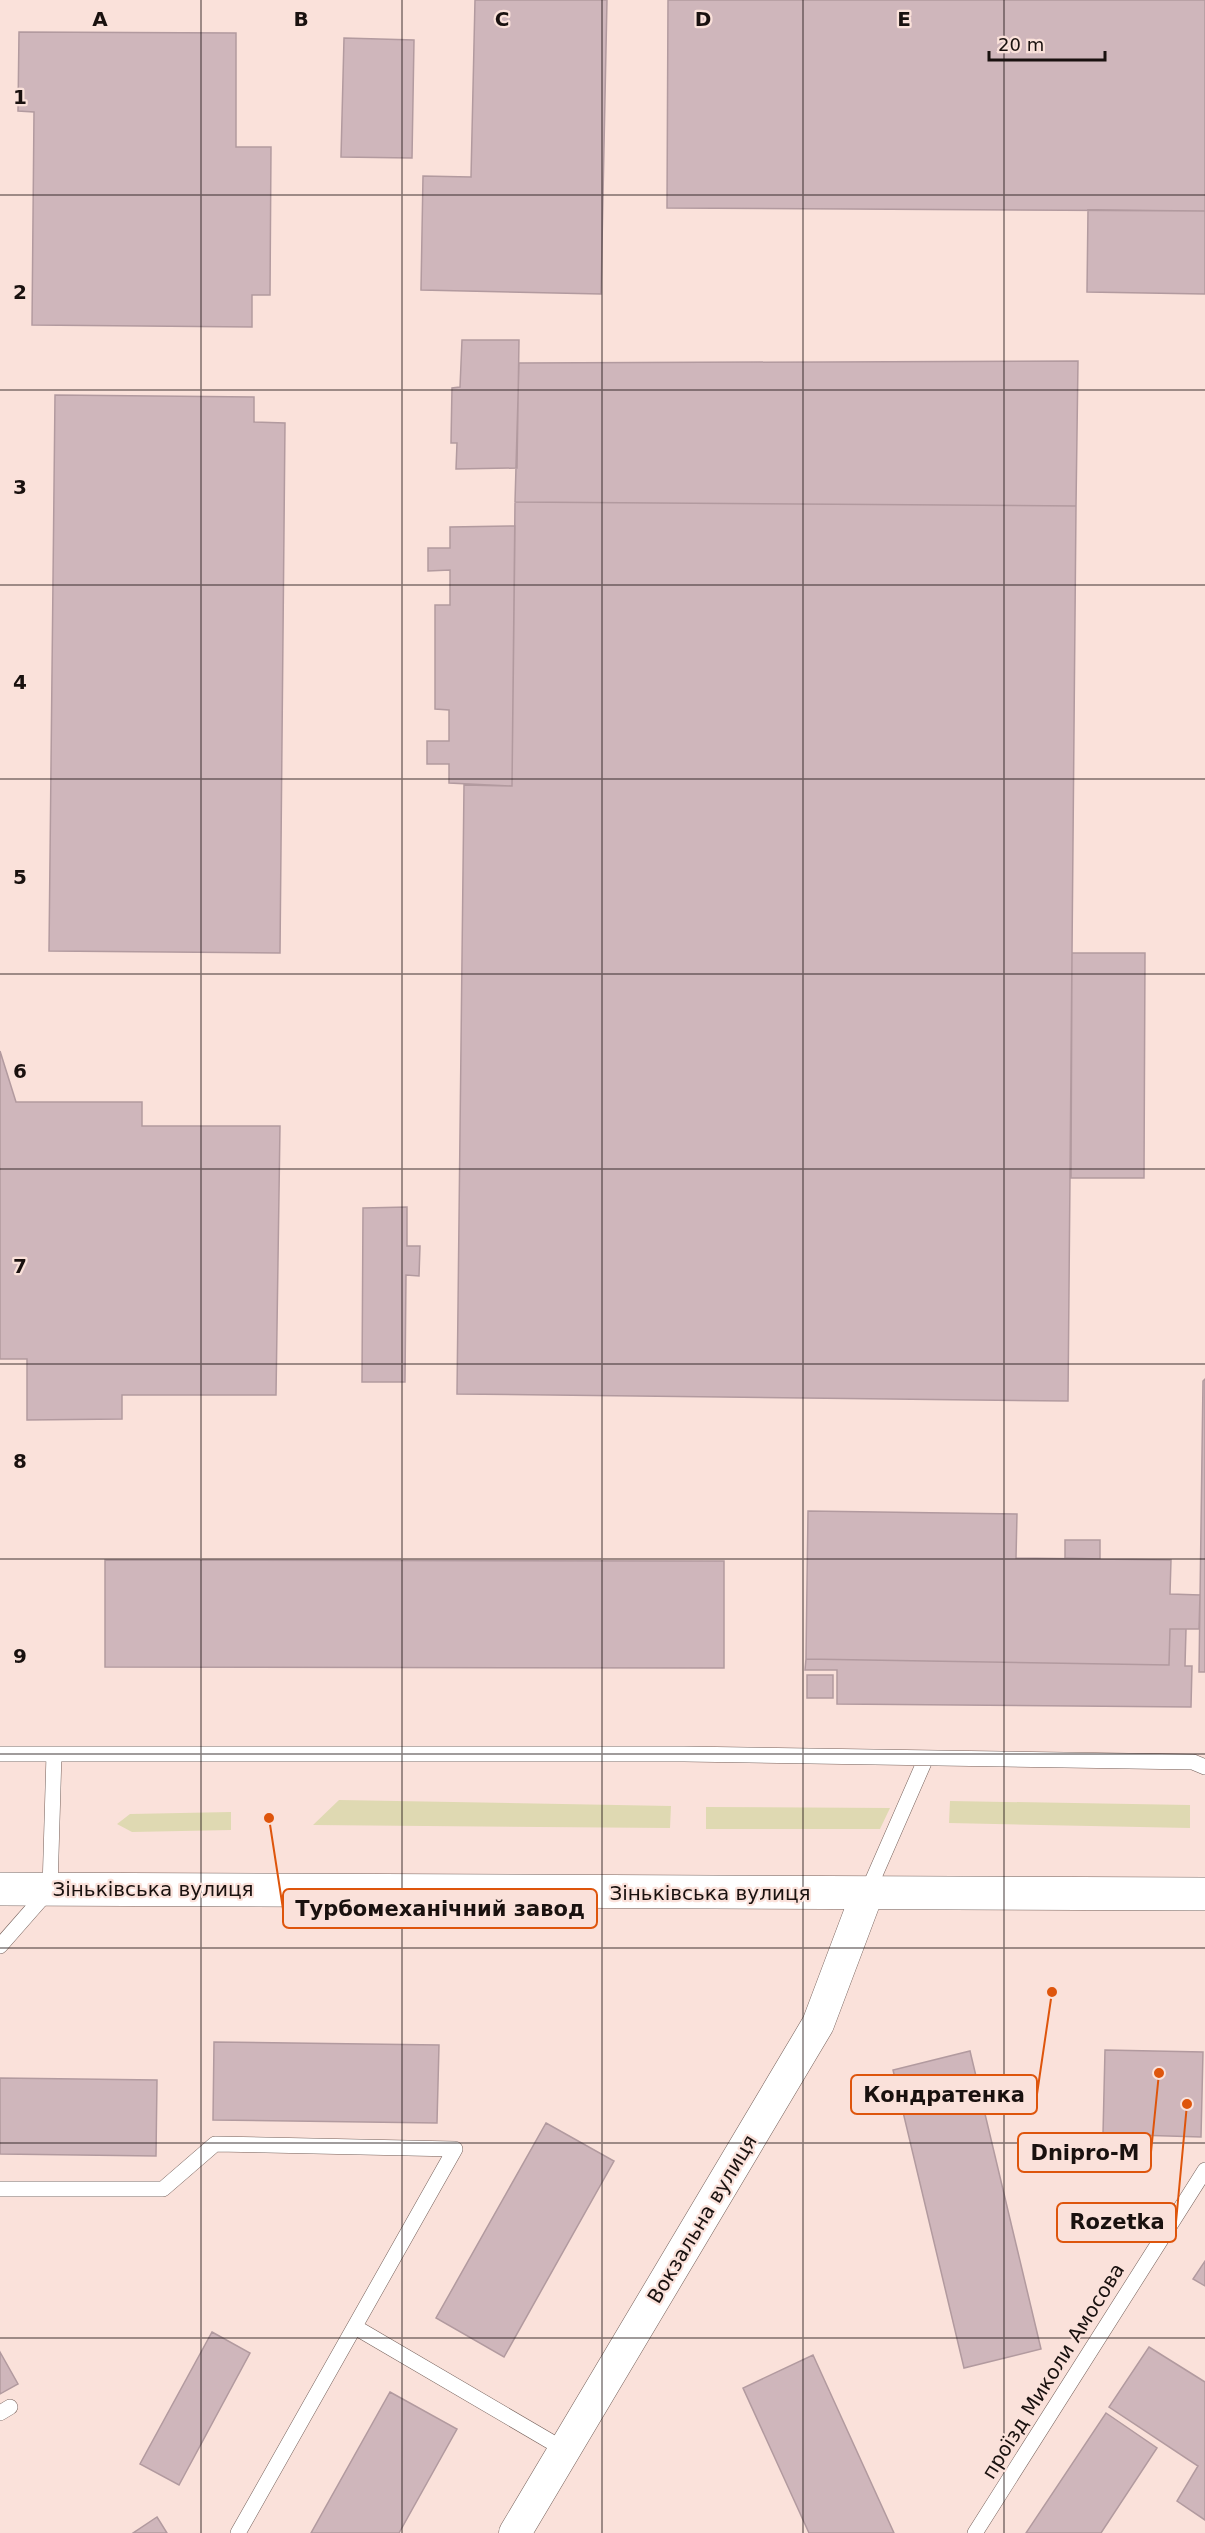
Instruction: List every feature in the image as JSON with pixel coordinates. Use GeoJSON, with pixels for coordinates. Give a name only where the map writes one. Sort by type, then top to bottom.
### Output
{"type":"FeatureCollection","features":[{"type":"Feature","properties":{"kind":"main road","name":"Зіньківська вулиця"},"geometry":{"type":"LineString","coordinates":[[0,1889],[1205,1894]]}},
{"type":"Feature","properties":{"kind":"street","name":"Вокзальна вулиця"},"geometry":{"type":"LineString","coordinates":[[514,2533],[818,2024],[867,1894]]}},
{"type":"Feature","properties":{"kind":"lane"},"geometry":{"type":"LineString","coordinates":[[0,1754],[684,1754],[1193,1762],[1205,1767]]}},
{"type":"Feature","properties":{"kind":"lane"},"geometry":{"type":"LineString","coordinates":[[0,1946],[50,1889],[54,1754]]}},
{"type":"Feature","properties":{"kind":"lane"},"geometry":{"type":"LineString","coordinates":[[867,1894],[926,1758]]}},
{"type":"Feature","properties":{"kind":"lane"},"geometry":{"type":"LineString","coordinates":[[0,2188],[163,2189],[215,2144],[455,2149],[238,2533]]}},
{"type":"Feature","properties":{"kind":"lane","name":"проїзд Миколи Амосова"},"geometry":{"type":"LineString","coordinates":[[975,2533],[1205,2170]]}},
{"type":"Feature","properties":{"kind":"lane"},"geometry":{"type":"LineString","coordinates":[[356,2327],[565,2450]]}},
{"type":"Feature","properties":{"kind":"shaded area"},"geometry":{"type":"Polygon","coordinates":[[[339,1800],[671,1806],[670,1828],[313,1825],[339,1800]]]}},
{"type":"Feature","properties":{"kind":"shaded area"},"geometry":{"type":"Polygon","coordinates":[[[950,1801],[1190,1805],[1190,1828],[949,1823],[950,1801]]]}},
{"type":"Feature","properties":{"kind":"shaded area"},"geometry":{"type":"Polygon","coordinates":[[[706,1807],[890,1808],[880,1829],[706,1829],[706,1807]]]}},
{"type":"Feature","properties":{"kind":"shaded area"},"geometry":{"type":"Polygon","coordinates":[[[231,1812],[231,1830],[132,1832],[117,1824],[130,1814],[231,1812]]]}},
{"type":"Feature","properties":{"kind":"building"},"geometry":{"type":"Polygon","coordinates":[[[475,0],[607,0],[601,294],[421,290],[423,176],[471,177],[475,0]]]}},
{"type":"Feature","properties":{"kind":"building"},"geometry":{"type":"Polygon","coordinates":[[[668,0],[1205,0],[1205,211],[667,208],[668,0]]]}},
{"type":"Feature","properties":{"kind":"building"},"geometry":{"type":"Polygon","coordinates":[[[19,32],[236,33],[236,147],[271,147],[270,295],[252,295],[252,327],[32,325],[34,112],[18,111],[19,32]]]}},
{"type":"Feature","properties":{"kind":"building"},"geometry":{"type":"Polygon","coordinates":[[[344,38],[414,40],[412,158],[341,157],[344,38]]]}},
{"type":"Feature","properties":{"kind":"building"},"geometry":{"type":"Polygon","coordinates":[[[1088,210],[1205,211],[1205,294],[1087,292],[1088,210]]]}},
{"type":"Feature","properties":{"kind":"building"},"geometry":{"type":"Polygon","coordinates":[[[462,340],[519,340],[517,468],[456,469],[457,443],[451,443],[452,388],[460,387],[462,340]]]}},
{"type":"Feature","properties":{"kind":"building"},"geometry":{"type":"Polygon","coordinates":[[[1078,361],[1076,506],[515,502],[519,363],[1078,361]]]}},
{"type":"Feature","properties":{"kind":"building"},"geometry":{"type":"Polygon","coordinates":[[[55,395],[254,397],[254,422],[285,423],[280,953],[49,951],[55,395]]]}},
{"type":"Feature","properties":{"kind":"building"},"geometry":{"type":"Polygon","coordinates":[[[515,502],[1076,506],[1068,1401],[457,1394],[464,785],[512,786],[515,502]]]}},
{"type":"Feature","properties":{"kind":"building"},"geometry":{"type":"Polygon","coordinates":[[[515,526],[512,786],[449,783],[449,764],[427,764],[427,741],[449,741],[449,710],[435,709],[435,605],[450,605],[450,570],[428,571],[428,548],[450,548],[450,527],[515,526]]]}},
{"type":"Feature","properties":{"kind":"building"},"geometry":{"type":"Polygon","coordinates":[[[1072,953],[1145,953],[1144,1178],[1071,1178],[1072,953]]]}},
{"type":"Feature","properties":{"kind":"building"},"geometry":{"type":"Polygon","coordinates":[[[0,1051],[16,1102],[142,1102],[142,1126],[280,1126],[276,1395],[122,1395],[122,1419],[27,1420],[27,1359],[0,1359],[0,1051]]]}},
{"type":"Feature","properties":{"kind":"building"},"geometry":{"type":"Polygon","coordinates":[[[407,1207],[407,1246],[420,1246],[419,1276],[406,1275],[405,1382],[362,1382],[363,1208],[407,1207]]]}},
{"type":"Feature","properties":{"kind":"building"},"geometry":{"type":"Polygon","coordinates":[[[1205,1379],[1205,1672],[1199,1672],[1203,1381],[1205,1379]]]}},
{"type":"Feature","properties":{"kind":"building"},"geometry":{"type":"Polygon","coordinates":[[[808,1511],[1017,1514],[1016,1558],[1171,1560],[1170,1594],[1200,1595],[1199,1629],[1170,1629],[1169,1665],[806,1659],[808,1511]]]}},
{"type":"Feature","properties":{"kind":"building"},"geometry":{"type":"Polygon","coordinates":[[[1065,1540],[1100,1540],[1100,1559],[1065,1558],[1065,1540]]]}},
{"type":"Feature","properties":{"kind":"building"},"geometry":{"type":"Polygon","coordinates":[[[105,1560],[724,1561],[724,1668],[105,1667],[105,1560]]]}},
{"type":"Feature","properties":{"kind":"building"},"geometry":{"type":"Polygon","coordinates":[[[1170,1629],[1186,1629],[1185,1666],[1192,1666],[1191,1707],[837,1704],[837,1670],[805,1670],[806,1659],[1169,1665],[1170,1629]]]}},
{"type":"Feature","properties":{"kind":"building"},"geometry":{"type":"Polygon","coordinates":[[[807,1675],[833,1675],[833,1698],[807,1698],[807,1675]]]}},
{"type":"Feature","properties":{"kind":"building"},"geometry":{"type":"Polygon","coordinates":[[[214,2042],[439,2045],[437,2123],[213,2120],[214,2042]]]}},
{"type":"Feature","properties":{"kind":"building"},"geometry":{"type":"Polygon","coordinates":[[[1105,2050],[1203,2052],[1201,2137],[1103,2134],[1105,2050]]]}},
{"type":"Feature","properties":{"kind":"building"},"geometry":{"type":"Polygon","coordinates":[[[970,2051],[1041,2349],[964,2368],[893,2070],[970,2051]]]}},
{"type":"Feature","properties":{"kind":"building"},"geometry":{"type":"Polygon","coordinates":[[[0,2078],[157,2080],[156,2156],[0,2154],[0,2078]]]}},
{"type":"Feature","properties":{"kind":"building"},"geometry":{"type":"Polygon","coordinates":[[[546,2123],[614,2161],[504,2357],[436,2318],[546,2123]]]}},
{"type":"Feature","properties":{"kind":"building"},"geometry":{"type":"Polygon","coordinates":[[[1205,2261],[1205,2286],[1193,2279],[1205,2261]]]}},
{"type":"Feature","properties":{"kind":"building"},"geometry":{"type":"Polygon","coordinates":[[[212,2332],[250,2353],[179,2485],[140,2464],[212,2332]]]}},
{"type":"Feature","properties":{"kind":"building"},"geometry":{"type":"Polygon","coordinates":[[[1149,2347],[1205,2382],[1205,2520],[1177,2501],[1198,2466],[1109,2407],[1149,2347]]]}},
{"type":"Feature","properties":{"kind":"building"},"geometry":{"type":"Polygon","coordinates":[[[0,2352],[18,2384],[0,2394],[0,2352]]]}},
{"type":"Feature","properties":{"kind":"building"},"geometry":{"type":"Polygon","coordinates":[[[813,2355],[894,2533],[809,2533],[743,2388],[813,2355]]]}},
{"type":"Feature","properties":{"kind":"building"},"geometry":{"type":"Polygon","coordinates":[[[390,2392],[457,2429],[399,2533],[311,2533],[390,2392]]]}},
{"type":"Feature","properties":{"kind":"building"},"geometry":{"type":"Polygon","coordinates":[[[1106,2413],[1157,2448],[1101,2533],[1026,2533],[1106,2413]]]}},
{"type":"Feature","properties":{"kind":"building"},"geometry":{"type":"Polygon","coordinates":[[[157,2517],[167,2533],[133,2533],[157,2517]]]}},
{"type":"Feature","properties":{"kind":"place","name":"Турбомеханічний завод"},"geometry":{"type":"Point","coordinates":[269,1818]}},
{"type":"Feature","properties":{"kind":"place","name":"Кондратенка"},"geometry":{"type":"Point","coordinates":[1052,1992]}},
{"type":"Feature","properties":{"kind":"place","name":"Dnipro-M"},"geometry":{"type":"Point","coordinates":[1159,2073]}},
{"type":"Feature","properties":{"kind":"place","name":"Rozetka"},"geometry":{"type":"Point","coordinates":[1187,2104]}}]}
